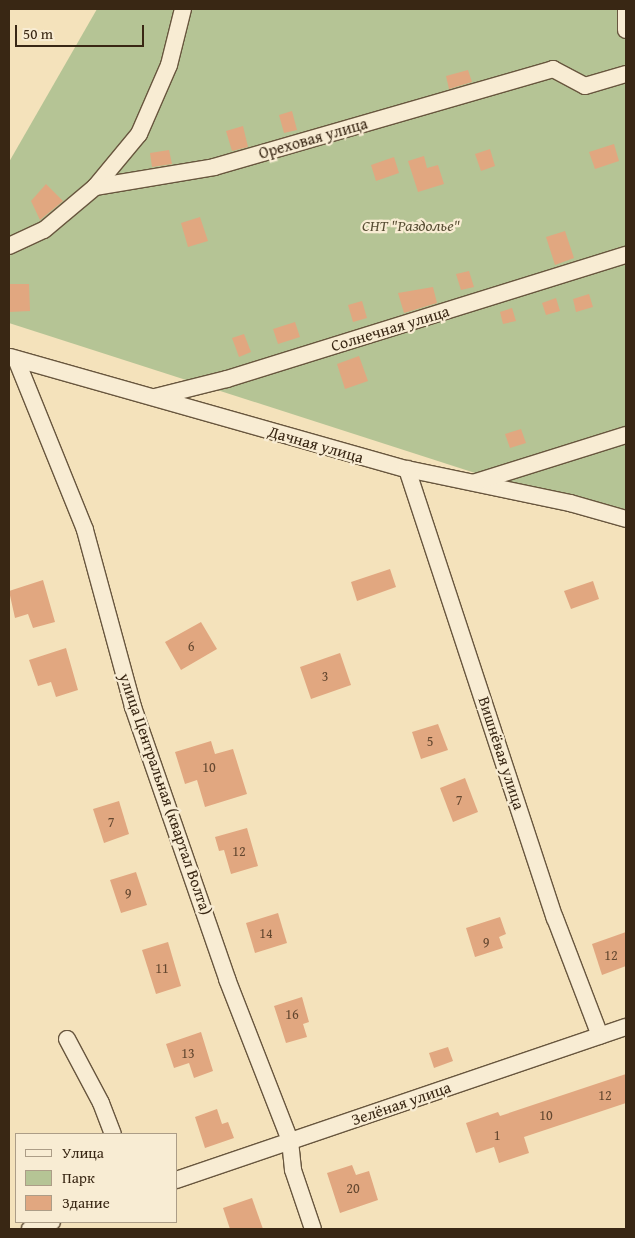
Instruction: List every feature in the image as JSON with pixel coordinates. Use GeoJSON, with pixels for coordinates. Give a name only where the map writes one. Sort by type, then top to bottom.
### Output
{"type":"FeatureCollection","features":[{"type":"Feature","properties":{"kind":"street"},"geometry":{"type":"LineString","coordinates":[[9,246],[44,230],[95,187],[139,134],[169,65],[183,9]]}},
{"type":"Feature","properties":{"kind":"street"},"geometry":{"type":"LineString","coordinates":[[626,9],[626,30]]}},
{"type":"Feature","properties":{"kind":"street","name":"Ореховая улица"},"geometry":{"type":"LineString","coordinates":[[95,187],[214,167],[553,69],[585,86],[626,74]]}},
{"type":"Feature","properties":{"kind":"street","name":"Солнечная улица"},"geometry":{"type":"LineString","coordinates":[[153,398],[227,379],[626,255]]}},
{"type":"Feature","properties":{"kind":"street","name":"Дачная улица"},"geometry":{"type":"LineString","coordinates":[[12,358],[407,469],[570,503],[626,519]]}},
{"type":"Feature","properties":{"kind":"street","name":"улица Центральная (квартал Волта)"},"geometry":{"type":"LineString","coordinates":[[12,358],[85,530],[133,707],[227,979],[290,1141],[294,1170],[313,1229]]}},
{"type":"Feature","properties":{"kind":"street"},"geometry":{"type":"LineString","coordinates":[[474,483],[626,435]]}},
{"type":"Feature","properties":{"kind":"street","name":"Вишнёвая улица"},"geometry":{"type":"LineString","coordinates":[[407,469],[555,918],[600,1036]]}},
{"type":"Feature","properties":{"kind":"street","name":"Зелёная улица"},"geometry":{"type":"LineString","coordinates":[[178,1179],[626,1027]]}},
{"type":"Feature","properties":{"kind":"street"},"geometry":{"type":"LineString","coordinates":[[67,1039],[102,1102],[112,1133]]}},
{"type":"Feature","properties":{"kind":"street"},"geometry":{"type":"LineString","coordinates":[[30,1229],[49,1223]]}},
{"type":"Feature","properties":{"kind":"green space","name":"СНТ \"Раздолье\""},"geometry":{"type":"Polygon","coordinates":[[[97,9],[626,9],[626,513],[503,482],[9,323],[9,162],[97,9]]]}},
{"type":"Feature","properties":{"kind":"building"},"geometry":{"type":"Polygon","coordinates":[[[468,70],[472,82],[449,89],[446,76],[468,70]]]}},
{"type":"Feature","properties":{"kind":"building"},"geometry":{"type":"Polygon","coordinates":[[[292,111],[297,130],[284,133],[279,115],[292,111]]]}},
{"type":"Feature","properties":{"kind":"building"},"geometry":{"type":"Polygon","coordinates":[[[243,126],[248,147],[232,151],[226,131],[243,126]]]}},
{"type":"Feature","properties":{"kind":"building"},"geometry":{"type":"Polygon","coordinates":[[[614,144],[619,161],[595,169],[589,152],[614,144]]]}},
{"type":"Feature","properties":{"kind":"building"},"geometry":{"type":"Polygon","coordinates":[[[490,149],[495,166],[481,171],[475,154],[490,149]]]}},
{"type":"Feature","properties":{"kind":"building"},"geometry":{"type":"Polygon","coordinates":[[[169,150],[172,164],[152,167],[150,153],[169,150]]]}},
{"type":"Feature","properties":{"kind":"building"},"geometry":{"type":"Polygon","coordinates":[[[424,156],[427,168],[438,165],[444,184],[418,192],[408,161],[424,156]]]}},
{"type":"Feature","properties":{"kind":"building"},"geometry":{"type":"Polygon","coordinates":[[[394,157],[399,173],[376,181],[371,165],[394,157]]]}},
{"type":"Feature","properties":{"kind":"building"},"geometry":{"type":"Polygon","coordinates":[[[46,184],[63,201],[40,220],[31,201],[46,184]]]}},
{"type":"Feature","properties":{"kind":"building"},"geometry":{"type":"Polygon","coordinates":[[[200,217],[208,241],[188,247],[181,223],[200,217]]]}},
{"type":"Feature","properties":{"kind":"building"},"geometry":{"type":"Polygon","coordinates":[[[565,231],[574,258],[555,265],[546,237],[565,231]]]}},
{"type":"Feature","properties":{"kind":"building"},"geometry":{"type":"Polygon","coordinates":[[[469,271],[474,287],[461,290],[456,274],[469,271]]]}},
{"type":"Feature","properties":{"kind":"building"},"geometry":{"type":"Polygon","coordinates":[[[9,284],[29,284],[30,311],[9,312],[9,284]]]}},
{"type":"Feature","properties":{"kind":"building"},"geometry":{"type":"Polygon","coordinates":[[[433,287],[437,303],[404,313],[398,293],[433,287]]]}},
{"type":"Feature","properties":{"kind":"building"},"geometry":{"type":"Polygon","coordinates":[[[589,294],[593,307],[576,312],[573,299],[589,294]]]}},
{"type":"Feature","properties":{"kind":"building"},"geometry":{"type":"Polygon","coordinates":[[[556,298],[560,311],[546,315],[542,303],[556,298]]]}},
{"type":"Feature","properties":{"kind":"building"},"geometry":{"type":"Polygon","coordinates":[[[362,301],[367,318],[353,322],[348,305],[362,301]]]}},
{"type":"Feature","properties":{"kind":"building"},"geometry":{"type":"Polygon","coordinates":[[[512,308],[516,321],[503,324],[500,312],[512,308]]]}},
{"type":"Feature","properties":{"kind":"building"},"geometry":{"type":"Polygon","coordinates":[[[295,322],[300,337],[278,344],[273,329],[295,322]]]}},
{"type":"Feature","properties":{"kind":"building"},"geometry":{"type":"Polygon","coordinates":[[[244,334],[251,352],[239,357],[232,338],[244,334]]]}},
{"type":"Feature","properties":{"kind":"building"},"geometry":{"type":"Polygon","coordinates":[[[359,356],[368,381],[345,389],[337,364],[359,356]]]}},
{"type":"Feature","properties":{"kind":"building"},"geometry":{"type":"Polygon","coordinates":[[[521,429],[526,443],[510,448],[505,434],[521,429]]]}},
{"type":"Feature","properties":{"kind":"building"},"geometry":{"type":"Polygon","coordinates":[[[390,569],[396,587],[357,601],[351,582],[390,569]]]}},
{"type":"Feature","properties":{"kind":"building"},"geometry":{"type":"Polygon","coordinates":[[[43,580],[55,622],[33,628],[28,614],[15,618],[9,591],[43,580]]]}},
{"type":"Feature","properties":{"kind":"building"},"geometry":{"type":"Polygon","coordinates":[[[593,581],[599,599],[571,609],[564,591],[593,581]]]}},
{"type":"Feature","properties":{"kind":"building"},"geometry":{"type":"Polygon","coordinates":[[[201,622],[217,649],[181,670],[165,642],[201,622]]]}},
{"type":"Feature","properties":{"kind":"building"},"geometry":{"type":"Polygon","coordinates":[[[66,648],[78,690],[56,697],[51,682],[38,686],[29,660],[66,648]]]}},
{"type":"Feature","properties":{"kind":"building"},"geometry":{"type":"Polygon","coordinates":[[[340,653],[351,685],[311,699],[300,667],[340,653]]]}},
{"type":"Feature","properties":{"kind":"building"},"geometry":{"type":"Polygon","coordinates":[[[438,724],[448,750],[421,759],[412,732],[438,724]]]}},
{"type":"Feature","properties":{"kind":"building"},"geometry":{"type":"Polygon","coordinates":[[[211,741],[215,754],[233,749],[247,794],[205,807],[197,780],[185,784],[175,752],[211,741]]]}},
{"type":"Feature","properties":{"kind":"building"},"geometry":{"type":"Polygon","coordinates":[[[465,778],[478,812],[453,822],[440,788],[465,778]]]}},
{"type":"Feature","properties":{"kind":"building"},"geometry":{"type":"Polygon","coordinates":[[[119,801],[129,834],[104,843],[93,809],[119,801]]]}},
{"type":"Feature","properties":{"kind":"building"},"geometry":{"type":"Polygon","coordinates":[[[247,828],[258,866],[231,874],[224,850],[219,851],[215,837],[247,828]]]}},
{"type":"Feature","properties":{"kind":"building"},"geometry":{"type":"Polygon","coordinates":[[[136,872],[147,905],[121,913],[110,880],[136,872]]]}},
{"type":"Feature","properties":{"kind":"building"},"geometry":{"type":"Polygon","coordinates":[[[278,913],[287,943],[255,953],[246,923],[278,913]]]}},
{"type":"Feature","properties":{"kind":"building"},"geometry":{"type":"Polygon","coordinates":[[[500,917],[506,934],[499,937],[503,948],[475,957],[466,928],[500,917]]]}},
{"type":"Feature","properties":{"kind":"building"},"geometry":{"type":"Polygon","coordinates":[[[626,932],[626,966],[602,975],[592,944],[626,932]]]}},
{"type":"Feature","properties":{"kind":"building"},"geometry":{"type":"Polygon","coordinates":[[[168,942],[181,986],[156,994],[142,950],[168,942]]]}},
{"type":"Feature","properties":{"kind":"building"},"geometry":{"type":"Polygon","coordinates":[[[302,997],[309,1022],[303,1024],[307,1037],[286,1043],[274,1006],[302,997]]]}},
{"type":"Feature","properties":{"kind":"building"},"geometry":{"type":"Polygon","coordinates":[[[201,1032],[213,1071],[194,1078],[189,1063],[174,1068],[166,1044],[201,1032]]]}},
{"type":"Feature","properties":{"kind":"building"},"geometry":{"type":"Polygon","coordinates":[[[448,1047],[453,1061],[434,1068],[429,1053],[448,1047]]]}},
{"type":"Feature","properties":{"kind":"building"},"geometry":{"type":"Polygon","coordinates":[[[626,1074],[626,1103],[524,1137],[529,1153],[499,1163],[494,1147],[476,1153],[466,1123],[498,1112],[500,1116],[626,1074]]]}},
{"type":"Feature","properties":{"kind":"building"},"geometry":{"type":"Polygon","coordinates":[[[217,1109],[222,1124],[228,1122],[234,1138],[205,1148],[195,1117],[217,1109]]]}},
{"type":"Feature","properties":{"kind":"building"},"geometry":{"type":"Polygon","coordinates":[[[352,1165],[356,1175],[369,1171],[378,1200],[340,1213],[327,1173],[352,1165]]]}},
{"type":"Feature","properties":{"kind":"building"},"geometry":{"type":"Polygon","coordinates":[[[252,1198],[263,1229],[230,1229],[223,1208],[252,1198]]]}}]}
